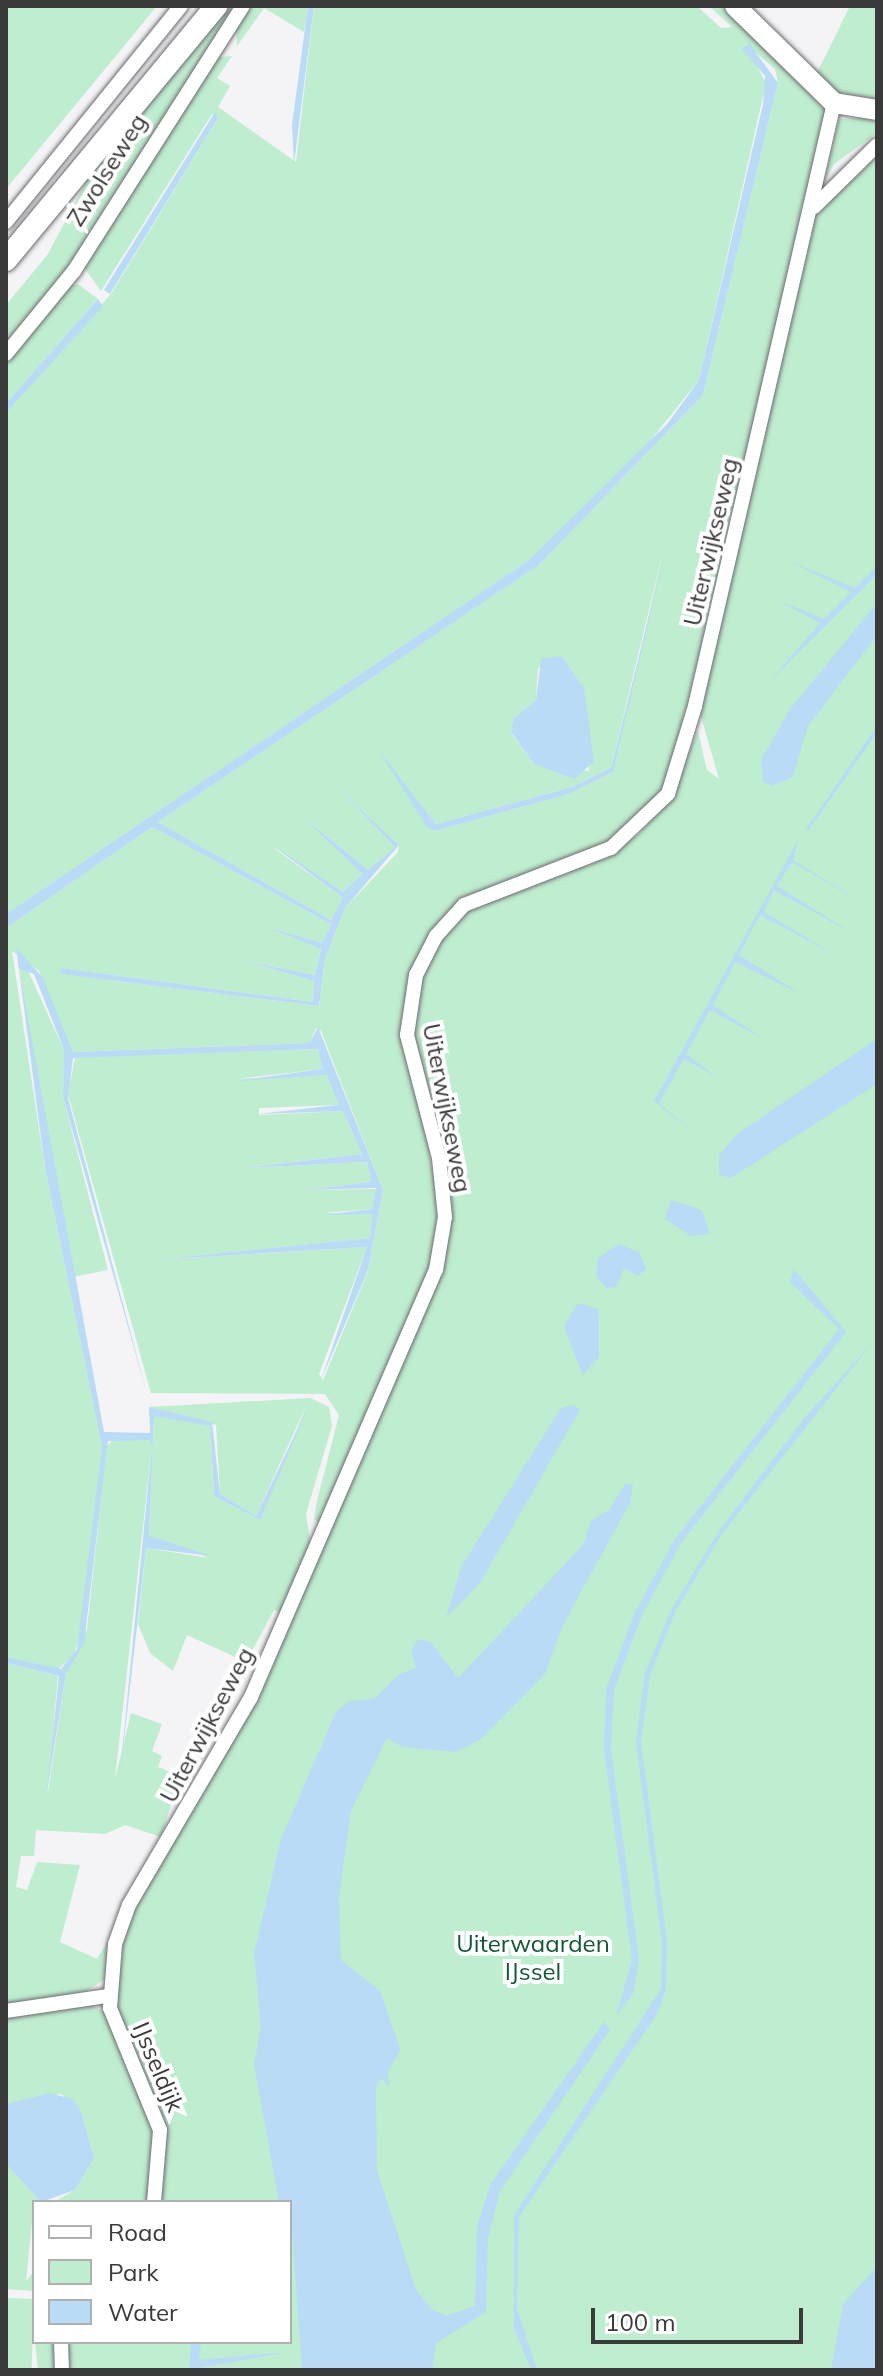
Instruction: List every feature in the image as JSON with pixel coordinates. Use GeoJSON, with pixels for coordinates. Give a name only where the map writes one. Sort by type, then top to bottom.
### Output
{"type":"FeatureCollection","features":[{"type":"Feature","properties":{"kind":"main road","name":"Zwolseweg"},"geometry":{"type":"LineString","coordinates":[[6,260],[216,6]]}},
{"type":"Feature","properties":{"kind":"street","name":"Zwolseweg"},"geometry":{"type":"LineString","coordinates":[[6,222],[181,6]]}},
{"type":"Feature","properties":{"kind":"street","name":"Zwolseweg"},"geometry":{"type":"LineString","coordinates":[[6,354],[74,271],[243,6]]}},
{"type":"Feature","properties":{"kind":"street"},"geometry":{"type":"LineString","coordinates":[[735,6],[834,103],[877,110]]}},
{"type":"Feature","properties":{"kind":"street","name":"Uiterwijkseweg"},"geometry":{"type":"LineString","coordinates":[[108,1996],[123,1915],[251,1697],[436,1270],[445,1217],[439,1158],[407,1035],[416,975],[436,936],[464,905],[611,848],[668,794],[811,211],[834,103]]}},
{"type":"Feature","properties":{"kind":"street","name":"Uiterwijkseweg"},"geometry":{"type":"LineString","coordinates":[[811,211],[843,171],[877,145]]}},
{"type":"Feature","properties":{"kind":"street"},"geometry":{"type":"LineString","coordinates":[[6,2011],[108,1996]]}},
{"type":"Feature","properties":{"kind":"street","name":"IJsseldijk"},"geometry":{"type":"LineString","coordinates":[[108,1996],[158,2115],[154,2200]]}},
{"type":"Feature","properties":{"kind":"street"},"geometry":{"type":"LineString","coordinates":[[61,2344],[62,2370]]}},
{"type":"Feature","properties":{"kind":"green space"},"geometry":{"type":"Polygon","coordinates":[[[6,6],[157,6],[6,189],[6,6]]]}},
{"type":"Feature","properties":{"kind":"green space"},"geometry":{"type":"Polygon","coordinates":[[[224,6],[234,6],[92,235],[6,348],[6,305],[48,254],[93,168],[224,6]]]}},
{"type":"Feature","properties":{"kind":"green space"},"geometry":{"type":"Polygon","coordinates":[[[251,6],[308,6],[304,32],[264,8],[237,46],[236,26],[251,6]]]}},
{"type":"Feature","properties":{"kind":"green space"},"geometry":{"type":"Polygon","coordinates":[[[314,6],[697,6],[721,28],[732,27],[709,6],[729,6],[826,111],[668,788],[640,823],[580,858],[496,884],[459,907],[405,1010],[440,1215],[432,1269],[325,1524],[314,1520],[339,1415],[325,1394],[151,1393],[68,1095],[75,1057],[318,1049],[322,1069],[236,1079],[327,1075],[338,1105],[259,1108],[259,1115],[343,1111],[362,1154],[244,1168],[367,1162],[371,1182],[301,1190],[376,1189],[372,1209],[324,1213],[372,1214],[370,1238],[154,1260],[367,1247],[319,1374],[323,1380],[368,1271],[383,1190],[321,1031],[316,1028],[310,1043],[73,1052],[39,971],[12,951],[45,1168],[102,1447],[82,1630],[74,1654],[59,1669],[6,1657],[6,928],[152,827],[331,924],[322,943],[265,926],[321,948],[315,975],[244,961],[314,981],[313,1002],[61,968],[60,974],[319,1006],[325,959],[345,908],[398,852],[399,845],[335,785],[395,847],[368,870],[296,811],[362,874],[343,892],[267,843],[343,898],[331,920],[158,822],[539,565],[703,395],[778,83],[775,69],[745,43],[766,83],[699,380],[642,451],[529,560],[6,914],[6,413],[111,294],[218,118],[212,114],[101,291],[83,266],[219,57],[232,56],[217,78],[230,86],[218,107],[296,162],[314,6]],[[666,539],[611,768],[572,787],[436,824],[376,746],[435,831],[569,794],[613,772],[666,539]],[[562,656],[538,668],[536,700],[513,719],[511,733],[534,764],[589,771],[584,688],[562,656]]]}},
{"type":"Feature","properties":{"kind":"green space"},"geometry":{"type":"Polygon","coordinates":[[[850,6],[877,6],[877,99],[834,93],[815,77],[850,6]]]}},
{"type":"Feature","properties":{"kind":"green space"},"geometry":{"type":"Polygon","coordinates":[[[877,117],[877,133],[834,164],[824,183],[839,119],[877,117]]]}},
{"type":"Feature","properties":{"kind":"green space","name":"Uiterwaarden IJssel"},"geometry":{"type":"Polygon","coordinates":[[[877,150],[877,2340],[856,2370],[65,2370],[63,2344],[292,2344],[292,2200],[158,2200],[164,2125],[119,2024],[113,1983],[128,1917],[245,1717],[418,1321],[446,1199],[410,1033],[426,959],[465,911],[637,836],[671,797],[698,731],[707,770],[719,779],[698,706],[809,234],[818,210],[877,150]]]}},
{"type":"Feature","properties":{"kind":"green space"},"geometry":{"type":"Polygon","coordinates":[[[78,284],[98,299],[6,403],[6,362],[68,286],[78,284]]]}},
{"type":"Feature","properties":{"kind":"green space"},"geometry":{"type":"Polygon","coordinates":[[[26,966],[64,1050],[63,1097],[108,1270],[73,1277],[19,969],[26,966]]]}},
{"type":"Feature","properties":{"kind":"green space"},"geometry":{"type":"Polygon","coordinates":[[[310,1398],[329,1407],[332,1426],[306,1514],[311,1546],[282,1613],[274,1610],[246,1662],[187,1635],[173,1671],[150,1653],[138,1624],[146,1548],[209,1558],[149,1536],[154,1415],[210,1426],[214,1496],[260,1520],[308,1402],[256,1516],[220,1494],[216,1425],[149,1407],[310,1398]]]}},
{"type":"Feature","properties":{"kind":"green space"},"geometry":{"type":"Polygon","coordinates":[[[115,1438],[151,1440],[152,1446],[115,1779],[131,1713],[162,1724],[152,1751],[162,1756],[158,1767],[180,1776],[161,1837],[125,1825],[105,1834],[36,1830],[34,1856],[21,1856],[16,1887],[27,1890],[37,1862],[80,1865],[60,1942],[97,1959],[112,1934],[106,1978],[86,1992],[6,2005],[6,1663],[58,1676],[47,1797],[66,1673],[87,1629],[107,1446],[115,1438]]]}},
{"type":"Feature","properties":{"kind":"green space"},"geometry":{"type":"Polygon","coordinates":[[[89,2004],[105,2012],[155,2127],[149,2200],[58,2200],[75,2190],[94,2158],[81,2111],[61,2094],[6,2104],[6,2014],[89,2004]]]}},
{"type":"Feature","properties":{"kind":"green space"},"geometry":{"type":"Polygon","coordinates":[[[6,2164],[39,2200],[32,2200],[26,2281],[32,2274],[32,2291],[6,2289],[6,2164]]]}},
{"type":"Feature","properties":{"kind":"green space"},"geometry":{"type":"Polygon","coordinates":[[[6,2298],[32,2299],[32,2370],[6,2370],[6,2298]]]}},
{"type":"Feature","properties":{"kind":"green space"},"geometry":{"type":"Polygon","coordinates":[[[35,2344],[54,2344],[56,2370],[38,2370],[35,2344]]]}},
{"type":"Feature","properties":{"kind":"water"},"geometry":{"type":"Polygon","coordinates":[[[308,6],[314,6],[294,164],[292,125],[308,6]]]}},
{"type":"Feature","properties":{"kind":"water"},"geometry":{"type":"Polygon","coordinates":[[[749,43],[778,83],[703,395],[539,565],[158,822],[331,920],[343,898],[268,842],[343,892],[362,874],[296,811],[368,870],[395,847],[335,785],[399,845],[345,908],[325,959],[319,1006],[60,974],[61,968],[313,1002],[314,981],[244,961],[315,975],[321,949],[265,926],[322,943],[331,924],[152,827],[6,928],[6,914],[529,560],[668,423],[699,380],[763,104],[765,76],[742,49],[749,43]]]}},
{"type":"Feature","properties":{"kind":"water"},"geometry":{"type":"Polygon","coordinates":[[[215,112],[218,118],[110,294],[104,290],[215,112]]]}},
{"type":"Feature","properties":{"kind":"water"},"geometry":{"type":"Polygon","coordinates":[[[98,299],[103,306],[6,413],[6,403],[98,299]]]}},
{"type":"Feature","properties":{"kind":"water"},"geometry":{"type":"Polygon","coordinates":[[[668,540],[613,772],[569,794],[435,831],[427,827],[376,746],[436,824],[572,787],[611,768],[668,540]]]}},
{"type":"Feature","properties":{"kind":"water"},"geometry":{"type":"Polygon","coordinates":[[[789,561],[855,588],[877,566],[877,575],[769,682],[820,623],[777,600],[824,619],[851,592],[789,561]]]}},
{"type":"Feature","properties":{"kind":"water"},"geometry":{"type":"Polygon","coordinates":[[[877,603],[877,636],[808,726],[793,777],[771,786],[763,781],[761,760],[790,709],[877,603]]]}},
{"type":"Feature","properties":{"kind":"water"},"geometry":{"type":"Polygon","coordinates":[[[562,656],[584,688],[594,761],[575,779],[534,764],[511,732],[513,719],[536,700],[541,659],[562,656]]]}},
{"type":"Feature","properties":{"kind":"water"},"geometry":{"type":"Polygon","coordinates":[[[877,726],[877,733],[808,831],[806,829],[877,726]]]}},
{"type":"Feature","properties":{"kind":"water"},"geometry":{"type":"Polygon","coordinates":[[[799,838],[793,860],[864,904],[792,862],[777,886],[854,934],[774,890],[764,912],[835,955],[760,915],[739,955],[803,995],[735,962],[713,1005],[764,1039],[710,1010],[686,1054],[717,1077],[684,1059],[659,1103],[697,1136],[654,1101],[799,838]]]}},
{"type":"Feature","properties":{"kind":"water"},"geometry":{"type":"Polygon","coordinates":[[[16,947],[43,978],[73,1052],[310,1043],[318,1027],[383,1190],[368,1270],[321,1380],[367,1247],[153,1260],[370,1238],[372,1214],[322,1215],[372,1209],[376,1188],[301,1190],[371,1182],[367,1162],[244,1168],[362,1154],[343,1111],[257,1114],[338,1105],[327,1075],[235,1081],[322,1069],[318,1049],[73,1058],[68,1098],[147,1394],[63,1097],[64,1050],[34,974],[19,969],[104,1432],[150,1433],[149,1407],[212,1422],[220,1494],[256,1516],[310,1403],[260,1520],[214,1496],[210,1426],[154,1416],[149,1536],[212,1556],[146,1548],[119,1783],[152,1446],[150,1440],[108,1441],[84,1644],[66,1673],[46,1798],[59,1676],[6,1663],[6,1657],[61,1669],[77,1649],[102,1447],[45,1168],[16,947]]]}},
{"type":"Feature","properties":{"kind":"water"},"geometry":{"type":"Polygon","coordinates":[[[877,1039],[877,1084],[731,1178],[719,1175],[719,1155],[737,1134],[877,1039]]]}},
{"type":"Feature","properties":{"kind":"water"},"geometry":{"type":"Polygon","coordinates":[[[671,1200],[702,1210],[710,1234],[691,1236],[665,1219],[671,1200]]]}},
{"type":"Feature","properties":{"kind":"water"},"geometry":{"type":"Polygon","coordinates":[[[619,1244],[640,1253],[646,1269],[638,1276],[624,1268],[616,1287],[606,1288],[596,1276],[598,1258],[619,1244]]]}},
{"type":"Feature","properties":{"kind":"water"},"geometry":{"type":"Polygon","coordinates":[[[794,1269],[846,1332],[681,1543],[642,1615],[614,1690],[611,1750],[639,1960],[633,1994],[616,2016],[632,1960],[604,1750],[606,1689],[635,1612],[675,1539],[839,1329],[790,1282],[794,1269]]]}},
{"type":"Feature","properties":{"kind":"water"},"geometry":{"type":"Polygon","coordinates":[[[578,1303],[598,1309],[599,1318],[599,1357],[583,1375],[564,1327],[578,1303]]]}},
{"type":"Feature","properties":{"kind":"water"},"geometry":{"type":"Polygon","coordinates":[[[872,1343],[723,1533],[676,1610],[650,1675],[641,1742],[667,1942],[666,1990],[657,2014],[519,2217],[517,2308],[537,2370],[531,2370],[514,2328],[514,2215],[661,1989],[662,1942],[636,1742],[645,1673],[672,1608],[719,1531],[805,1417],[872,1343]]]}},
{"type":"Feature","properties":{"kind":"water"},"geometry":{"type":"Polygon","coordinates":[[[575,1405],[580,1410],[480,1583],[446,1618],[461,1567],[561,1408],[575,1405]]]}},
{"type":"Feature","properties":{"kind":"water"},"geometry":{"type":"Polygon","coordinates":[[[625,1484],[633,1484],[630,1503],[564,1623],[545,1674],[481,1739],[457,1752],[402,1747],[387,1738],[351,1811],[339,1897],[341,1960],[380,1991],[401,2051],[388,2071],[389,2087],[381,2078],[376,2087],[377,2170],[416,2290],[433,2310],[446,2316],[475,2306],[477,2227],[490,2185],[604,2022],[610,2030],[500,2191],[488,2238],[486,2312],[436,2343],[432,2370],[302,2370],[292,2200],[279,2200],[254,2064],[261,2027],[254,1953],[281,1839],[336,1712],[349,1701],[374,1699],[399,1674],[416,1668],[411,1651],[418,1639],[431,1642],[458,1678],[583,1545],[591,1521],[609,1510],[625,1484]]]}},
{"type":"Feature","properties":{"kind":"water"},"geometry":{"type":"Polygon","coordinates":[[[50,2093],[72,2099],[81,2111],[94,2158],[75,2190],[39,2200],[6,2164],[6,2104],[50,2093]]]}},
{"type":"Feature","properties":{"kind":"water"},"geometry":{"type":"Polygon","coordinates":[[[877,2267],[877,2370],[831,2370],[843,2304],[877,2267]]]}},
{"type":"Feature","properties":{"kind":"water"},"geometry":{"type":"Polygon","coordinates":[[[191,2344],[201,2344],[199,2360],[287,2352],[189,2370],[191,2344]]]}}]}
